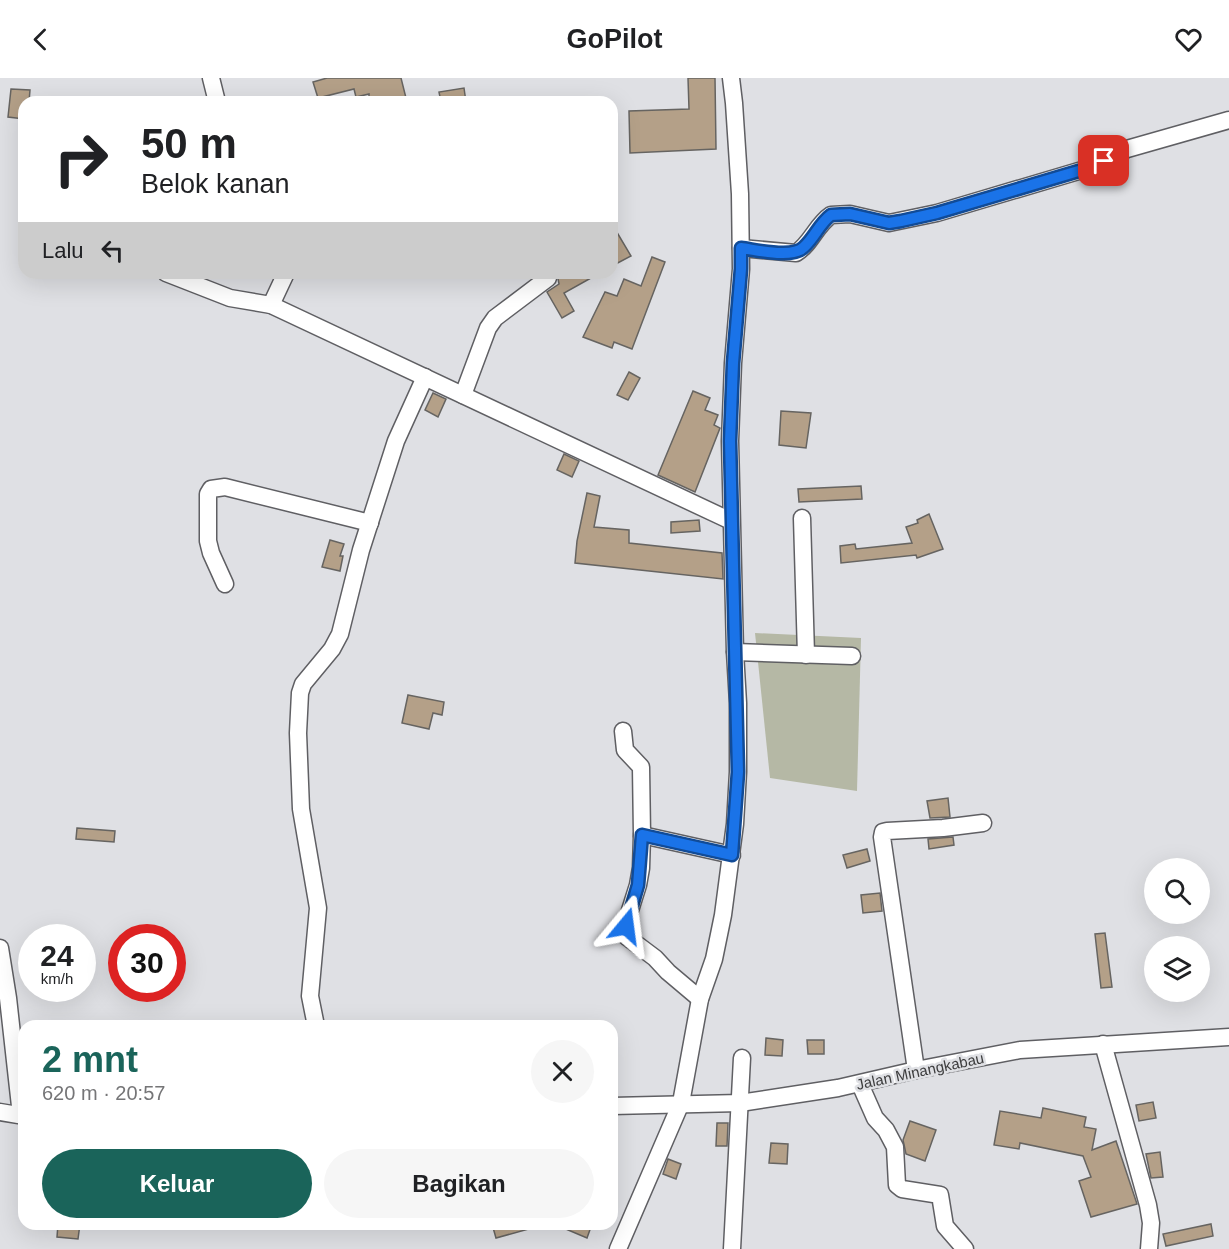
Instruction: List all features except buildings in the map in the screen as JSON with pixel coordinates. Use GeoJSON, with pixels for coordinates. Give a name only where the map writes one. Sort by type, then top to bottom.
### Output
{"type":"FeatureCollection","features":[{"type":"Feature","properties":{"kind":"street"},"geometry":{"type":"LineString","coordinates":[[211,78],[216,96]]}},
{"type":"Feature","properties":{"kind":"street"},"geometry":{"type":"LineString","coordinates":[[618,1249],[681,1103],[700,999],[716,948],[732,855],[738,772],[738,703],[730,441],[741,248],[736,137],[730,78]]}},
{"type":"Feature","properties":{"kind":"street"},"geometry":{"type":"LineString","coordinates":[[741,248],[796,253],[804,248],[817,228],[831,215],[850,214],[889,223],[937,213],[1092,167],[1127,149],[1229,120]]}},
{"type":"Feature","properties":{"kind":"street"},"geometry":{"type":"LineString","coordinates":[[181,279],[230,298],[272,305],[731,521]]}},
{"type":"Feature","properties":{"kind":"street"},"geometry":{"type":"LineString","coordinates":[[272,305],[283,279]]}},
{"type":"Feature","properties":{"kind":"street"},"geometry":{"type":"LineString","coordinates":[[463,395],[488,327],[495,318],[547,279]]}},
{"type":"Feature","properties":{"kind":"street"},"geometry":{"type":"LineString","coordinates":[[315,1020],[310,996],[318,908],[301,809],[298,733],[300,693],[303,684],[332,649],[340,634],[369,523],[396,441],[425,377]]}},
{"type":"Feature","properties":{"kind":"street"},"geometry":{"type":"LineString","coordinates":[[225,584],[208,541],[208,494],[211,489],[225,487],[369,523]]}},
{"type":"Feature","properties":{"kind":"street"},"geometry":{"type":"LineString","coordinates":[[802,518],[806,655]]}},
{"type":"Feature","properties":{"kind":"street"},"geometry":{"type":"LineString","coordinates":[[735,652],[852,656]]}},
{"type":"Feature","properties":{"kind":"street"},"geometry":{"type":"LineString","coordinates":[[623,731],[625,750],[640,767],[642,835],[641,868],[627,920],[627,937],[655,958],[700,999]]}},
{"type":"Feature","properties":{"kind":"street"},"geometry":{"type":"LineString","coordinates":[[916,1070],[883,832],[983,823]]}},
{"type":"Feature","properties":{"kind":"street"},"geometry":{"type":"LineString","coordinates":[[642,835],[732,855]]}},
{"type":"Feature","properties":{"kind":"street"},"geometry":{"type":"LineString","coordinates":[[0,948],[18,1076]]}},
{"type":"Feature","properties":{"kind":"street","name":"Jalan Minangkabau"},"geometry":{"type":"LineString","coordinates":[[618,1106],[740,1103],[861,1084],[916,1070],[1020,1050],[1229,1037]]}},
{"type":"Feature","properties":{"kind":"street"},"geometry":{"type":"LineString","coordinates":[[1103,1044],[1148,1205],[1149,1249]]}},
{"type":"Feature","properties":{"kind":"street"},"geometry":{"type":"LineString","coordinates":[[732,1249],[742,1058]]}},
{"type":"Feature","properties":{"kind":"street"},"geometry":{"type":"LineString","coordinates":[[861,1084],[875,1118],[886,1130],[894,1147],[897,1185],[902,1189],[940,1195],[945,1226],[964,1249]]}},
{"type":"Feature","properties":{"kind":"street"},"geometry":{"type":"LineString","coordinates":[[0,1112],[18,1114]]}},
{"type":"Feature","properties":{"kind":"green space"},"geometry":{"type":"Polygon","coordinates":[[[755,633],[861,638],[857,791],[770,778],[755,633]]]}},
{"type":"Feature","properties":{"kind":"route"},"geometry":{"type":"LineString","coordinates":[[626,926],[641,868],[642,835],[732,855],[738,772],[738,703],[730,441],[741,248],[796,253],[804,248],[817,228],[831,215],[850,214],[889,223],[901,221],[937,213],[1092,167],[1104,161]]}}]}
